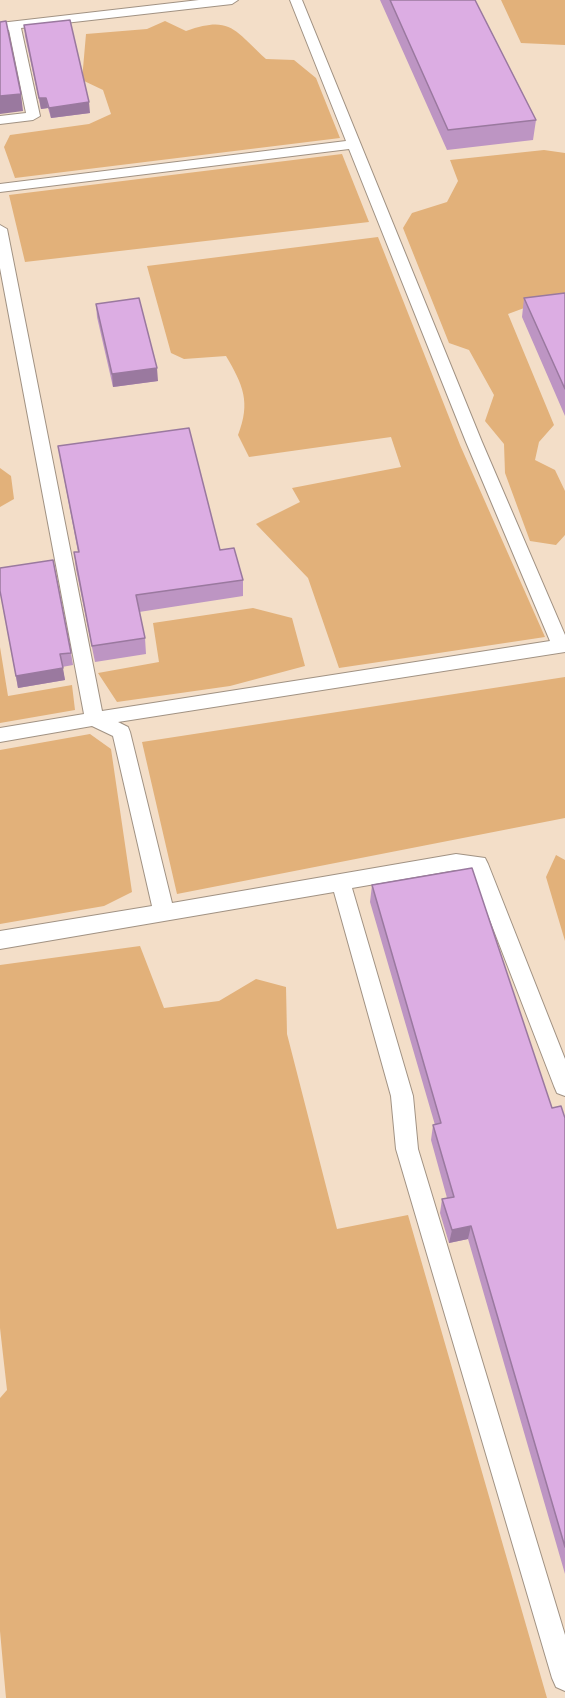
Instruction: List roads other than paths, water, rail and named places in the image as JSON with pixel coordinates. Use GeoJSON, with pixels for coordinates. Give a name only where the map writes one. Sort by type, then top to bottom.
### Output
{"type":"FeatureCollection","features":[{"type":"Feature","properties":{"kind":"lane"},"geometry":{"type":"LineString","coordinates":[[0,120],[33,116],[7,26],[232,0]]}},
{"type":"Feature","properties":{"kind":"lane"},"geometry":{"type":"LineString","coordinates":[[0,735],[563,645],[474,442],[356,144],[296,0]]}},
{"type":"Feature","properties":{"kind":"lane"},"geometry":{"type":"LineString","coordinates":[[0,188],[356,144]]}},
{"type":"Feature","properties":{"kind":"lane"},"geometry":{"type":"LineString","coordinates":[[0,229],[94,719]]}},
{"type":"Feature","properties":{"kind":"lane"},"geometry":{"type":"LineString","coordinates":[[94,719],[121,732],[164,913]]}},
{"type":"Feature","properties":{"kind":"lane"},"geometry":{"type":"LineString","coordinates":[[0,940],[456,862],[478,864],[565,1086]]}},
{"type":"Feature","properties":{"kind":"lane"},"geometry":{"type":"LineString","coordinates":[[340,883],[402,1096],[407,1149],[565,1678]]}}]}
